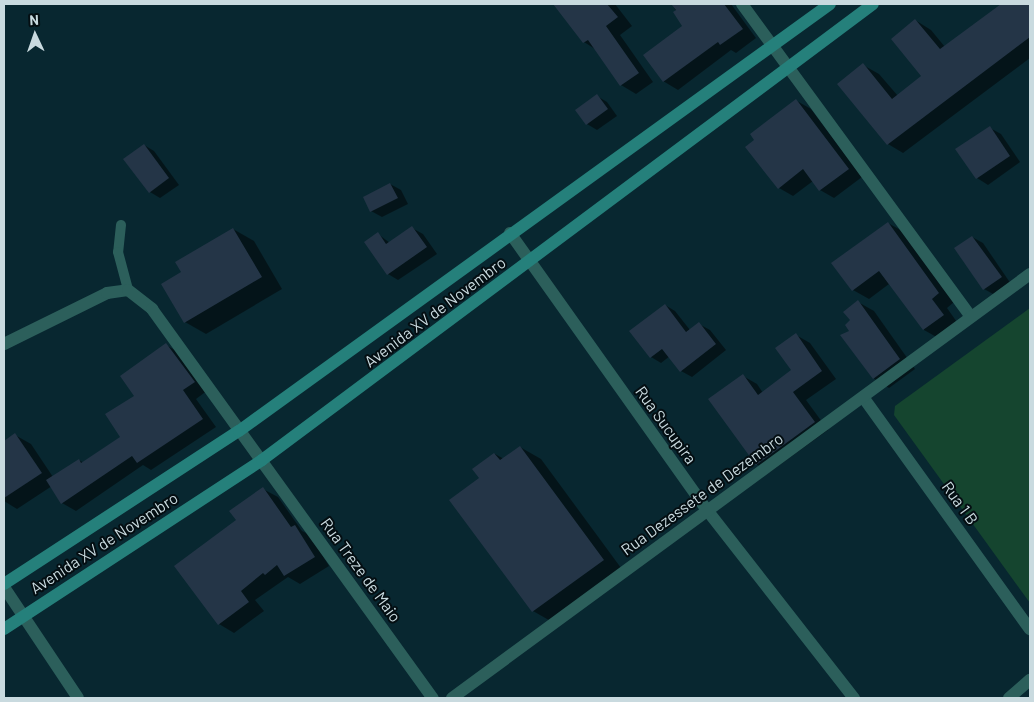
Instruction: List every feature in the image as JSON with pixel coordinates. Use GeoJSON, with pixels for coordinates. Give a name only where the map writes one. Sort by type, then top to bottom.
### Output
{"type":"FeatureCollection","features":[{"type":"Feature","properties":{"kind":"main road","name":"Avenida XV de Novembro"},"geometry":{"type":"LineString","coordinates":[[4,586],[240,431],[510,233],[830,4]]}},
{"type":"Feature","properties":{"kind":"main road","name":"Avenida XV de Novembro"},"geometry":{"type":"LineString","coordinates":[[4,629],[262,460],[873,4]]}},
{"type":"Feature","properties":{"kind":"street"},"geometry":{"type":"LineString","coordinates":[[742,4],[789,65],[970,316]]}},
{"type":"Feature","properties":{"kind":"street","name":"Rua Sucupira"},"geometry":{"type":"LineString","coordinates":[[510,233],[706,510],[854,698]]}},
{"type":"Feature","properties":{"kind":"street","name":"Rua Dezessete de Dezembro"},"geometry":{"type":"LineString","coordinates":[[452,698],[706,510],[863,397],[970,316],[1030,274]]}},
{"type":"Feature","properties":{"kind":"street"},"geometry":{"type":"LineString","coordinates":[[4,344],[107,293],[128,290]]}},
{"type":"Feature","properties":{"kind":"street","name":"Rua Treze de Maio"},"geometry":{"type":"LineString","coordinates":[[128,290],[152,309],[433,698]]}},
{"type":"Feature","properties":{"kind":"street","name":"Rua 1 B"},"geometry":{"type":"LineString","coordinates":[[863,397],[1030,629]]}},
{"type":"Feature","properties":{"kind":"street"},"geometry":{"type":"LineString","coordinates":[[4,586],[22,616],[78,698]]}},
{"type":"Feature","properties":{"kind":"street"},"geometry":{"type":"LineString","coordinates":[[1009,698],[1030,680]]}},
{"type":"Feature","properties":{"kind":"lane"},"geometry":{"type":"LineString","coordinates":[[121,225],[118,252],[128,290]]}},
{"type":"Feature","properties":{"kind":"green space"},"geometry":{"type":"Polygon","coordinates":[[[1030,308],[1030,603],[894,415],[895,406],[1030,308]]]}},
{"type":"Feature","properties":{"kind":"building"},"geometry":{"type":"Polygon","coordinates":[[[553,4],[607,4],[618,17],[606,26],[639,73],[620,86],[588,40],[583,43],[553,4]]]}},
{"type":"Feature","properties":{"kind":"building"},"geometry":{"type":"Polygon","coordinates":[[[671,4],[724,4],[743,29],[720,45],[718,42],[663,82],[643,55],[682,26],[673,12],[676,10],[671,4]]]}},
{"type":"Feature","properties":{"kind":"building"},"geometry":{"type":"Polygon","coordinates":[[[1001,4],[1030,4],[1030,37],[887,145],[837,84],[863,63],[892,99],[921,76],[891,39],[915,19],[940,49],[1001,4]]]}},
{"type":"Feature","properties":{"kind":"building"},"geometry":{"type":"Polygon","coordinates":[[[597,94],[608,109],[586,125],[575,110],[597,94]]]}},
{"type":"Feature","properties":{"kind":"building"},"geometry":{"type":"Polygon","coordinates":[[[796,99],[849,169],[819,191],[803,169],[778,189],[745,147],[754,140],[750,134],[796,99]]]}},
{"type":"Feature","properties":{"kind":"building"},"geometry":{"type":"Polygon","coordinates":[[[990,126],[1010,156],[976,179],[955,149],[990,126]]]}},
{"type":"Feature","properties":{"kind":"building"},"geometry":{"type":"Polygon","coordinates":[[[144,144],[169,178],[149,193],[123,159],[144,144]]]}},
{"type":"Feature","properties":{"kind":"building"},"geometry":{"type":"Polygon","coordinates":[[[390,183],[398,198],[370,212],[363,197],[390,183]]]}},
{"type":"Feature","properties":{"kind":"building"},"geometry":{"type":"Polygon","coordinates":[[[888,222],[939,293],[932,299],[944,315],[923,330],[879,271],[852,291],[831,263],[888,222]]]}},
{"type":"Feature","properties":{"kind":"building"},"geometry":{"type":"Polygon","coordinates":[[[412,226],[427,247],[387,275],[364,242],[378,232],[386,244],[412,226]]]}},
{"type":"Feature","properties":{"kind":"building"},"geometry":{"type":"Polygon","coordinates":[[[233,228],[262,277],[184,323],[161,284],[181,272],[175,262],[233,228]]]}},
{"type":"Feature","properties":{"kind":"building"},"geometry":{"type":"Polygon","coordinates":[[[972,236],[1002,277],[983,290],[954,248],[972,236]]]}},
{"type":"Feature","properties":{"kind":"building"},"geometry":{"type":"Polygon","coordinates":[[[858,300],[900,359],[873,379],[840,335],[849,331],[845,325],[850,320],[843,312],[858,300]]]}},
{"type":"Feature","properties":{"kind":"building"},"geometry":{"type":"Polygon","coordinates":[[[665,304],[686,332],[699,322],[716,344],[680,372],[662,349],[650,358],[629,331],[665,304]]]}},
{"type":"Feature","properties":{"kind":"building"},"geometry":{"type":"Polygon","coordinates":[[[796,333],[822,371],[793,392],[815,422],[756,465],[708,399],[743,374],[758,395],[791,370],[775,348],[796,333]]]}},
{"type":"Feature","properties":{"kind":"building"},"geometry":{"type":"Polygon","coordinates":[[[166,343],[195,382],[183,390],[203,419],[137,463],[132,456],[61,504],[46,480],[79,459],[81,463],[120,437],[105,414],[134,396],[120,376],[166,343]]]}},
{"type":"Feature","properties":{"kind":"building"},"geometry":{"type":"Polygon","coordinates":[[[15,433],[42,473],[4,498],[4,441],[15,433]]]}},
{"type":"Feature","properties":{"kind":"building"},"geometry":{"type":"Polygon","coordinates":[[[520,446],[604,560],[532,612],[449,500],[479,478],[472,469],[494,453],[500,460],[520,446]]]}},
{"type":"Feature","properties":{"kind":"building"},"geometry":{"type":"Polygon","coordinates":[[[263,487],[291,527],[295,525],[315,557],[284,576],[277,565],[265,575],[263,573],[241,591],[249,602],[218,625],[174,566],[236,520],[229,511],[263,487]]]}}]}
